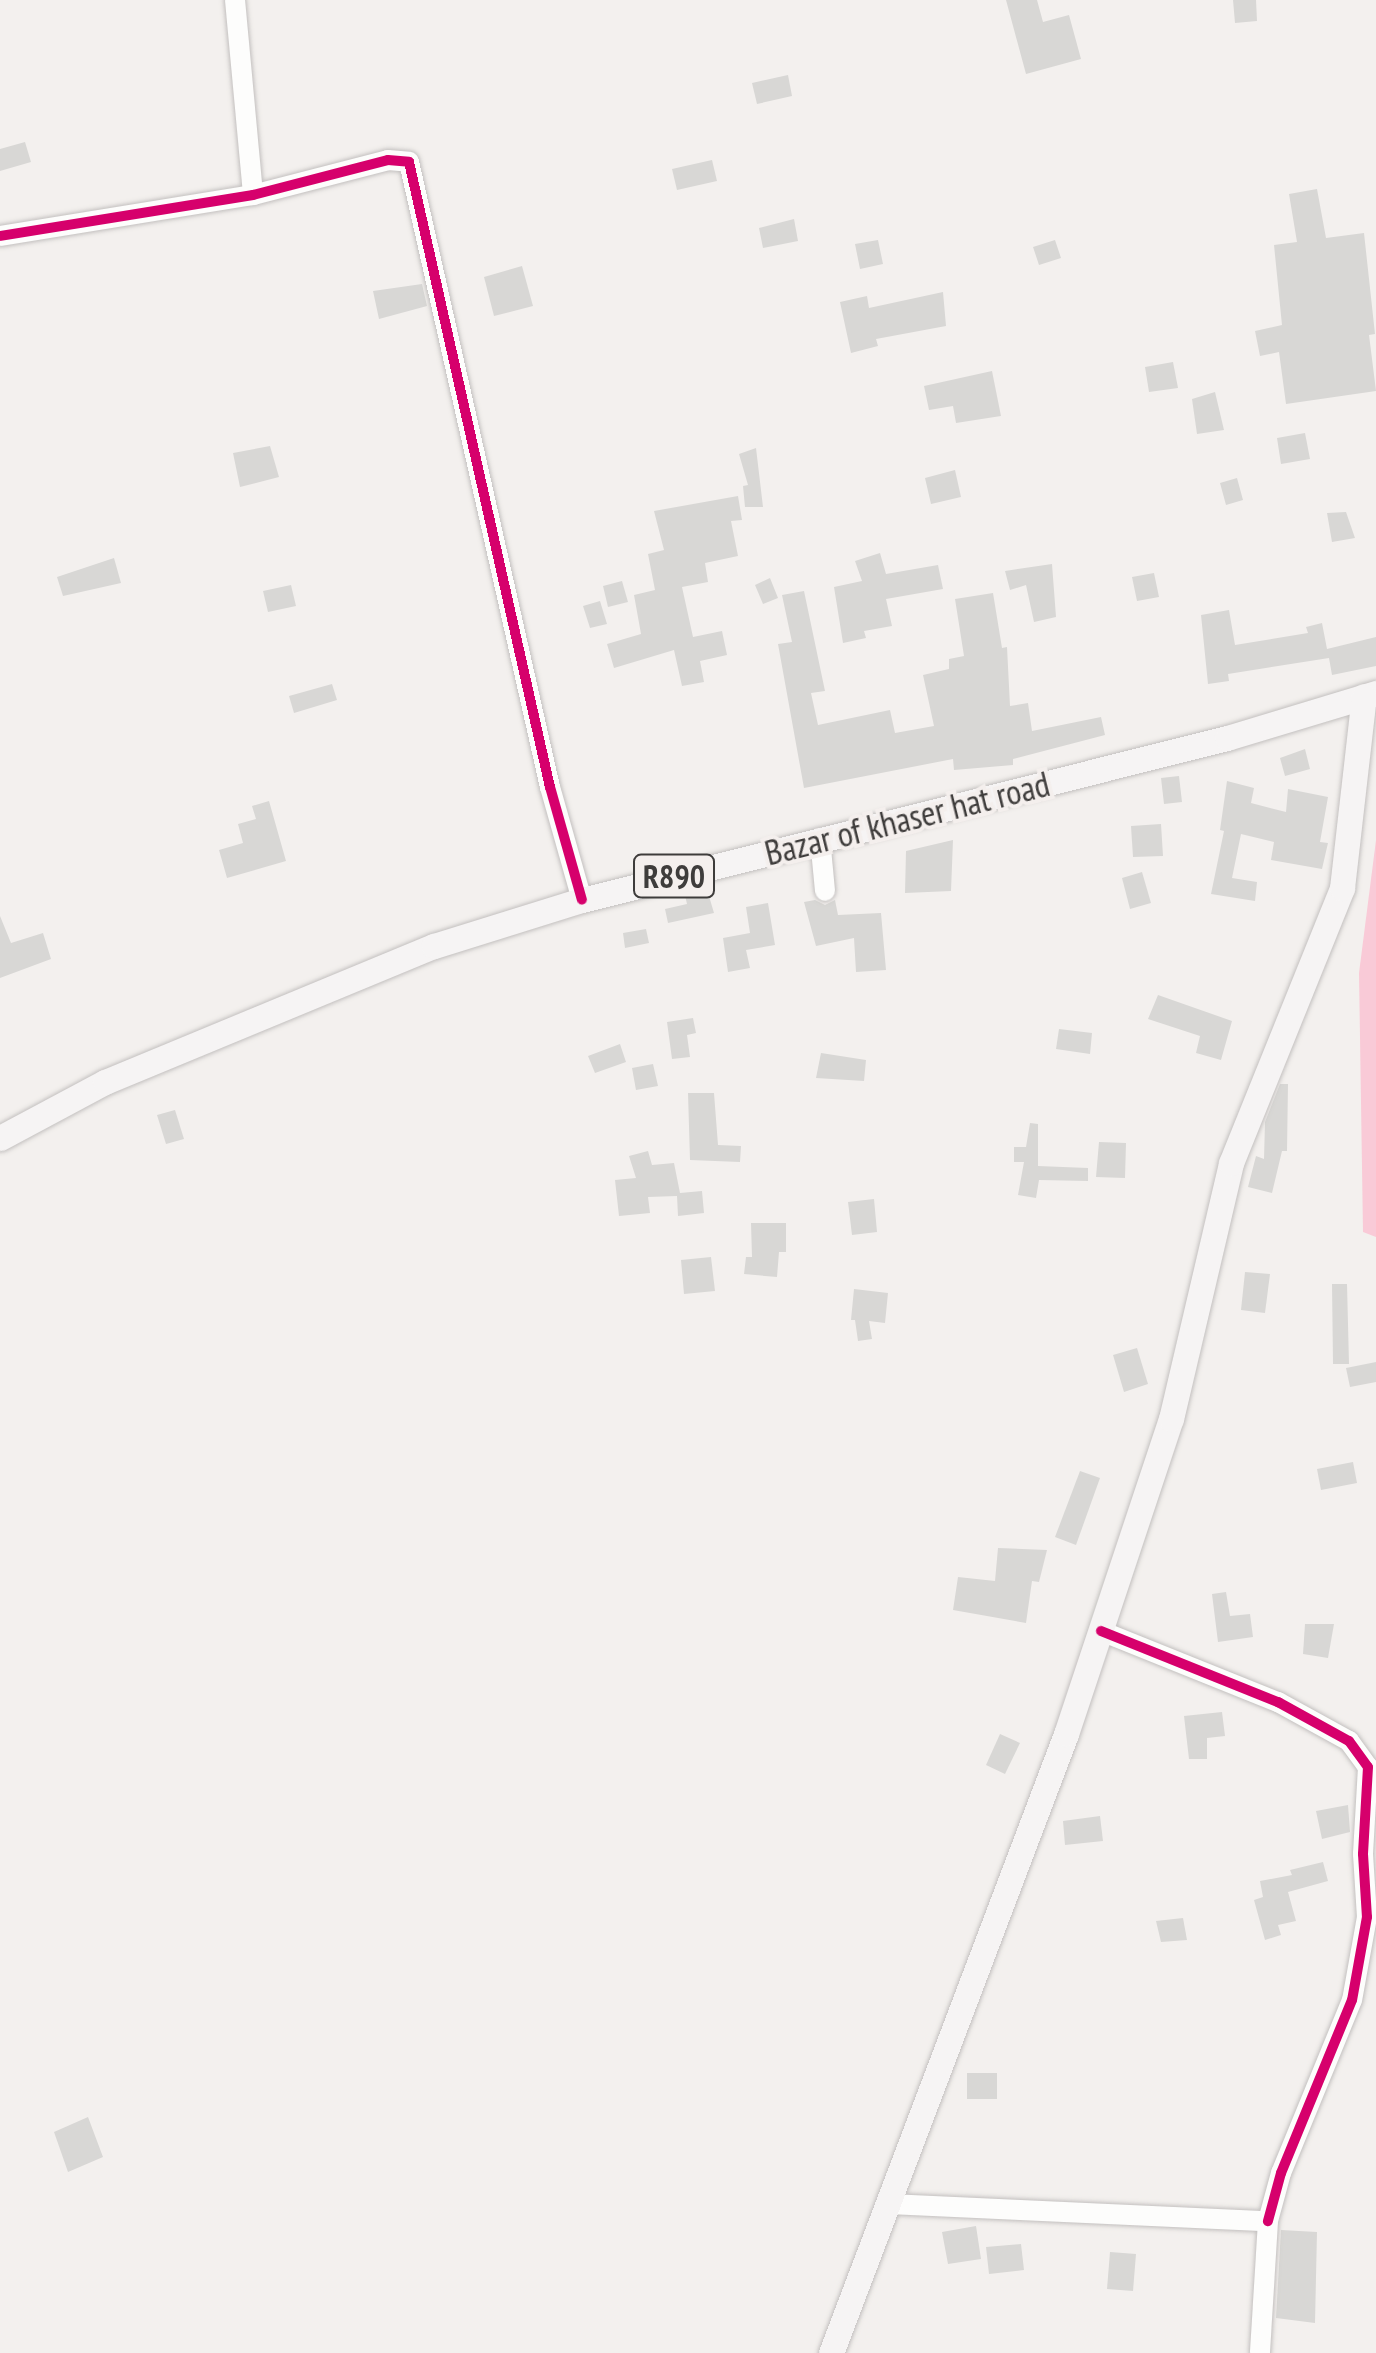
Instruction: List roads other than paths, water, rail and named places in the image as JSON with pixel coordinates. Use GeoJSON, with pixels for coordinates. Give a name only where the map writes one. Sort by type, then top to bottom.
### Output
{"type":"FeatureCollection","features":[{"type":"Feature","properties":{"kind":"main road","name":"Bazar of khaser hat road"},"geometry":{"type":"LineString","coordinates":[[0,1138],[105,1082],[416,954],[582,900],[1227,738],[1370,695]]}},
{"type":"Feature","properties":{"kind":"main road"},"geometry":{"type":"LineString","coordinates":[[832,2353],[1066,1734],[1171,1419],[1230,1163],[1342,888],[1370,695]]}},
{"type":"Feature","properties":{"kind":"street"},"geometry":{"type":"LineString","coordinates":[[234,0],[253,195]]}},
{"type":"Feature","properties":{"kind":"street"},"geometry":{"type":"LineString","coordinates":[[0,236],[253,195],[388,160],[409,162],[550,787],[582,900]]}},
{"type":"Feature","properties":{"kind":"street"},"geometry":{"type":"LineString","coordinates":[[820,838],[826,891]]}},
{"type":"Feature","properties":{"kind":"street"},"geometry":{"type":"LineString","coordinates":[[1101,1631],[1278,1702],[1349,1741],[1368,1767],[1363,1854],[1368,1917],[1352,2000],[1281,2173],[1268,2221],[1260,2353]]}},
{"type":"Feature","properties":{"kind":"street"},"geometry":{"type":"LineString","coordinates":[[888,2204],[1268,2221]]}}]}
